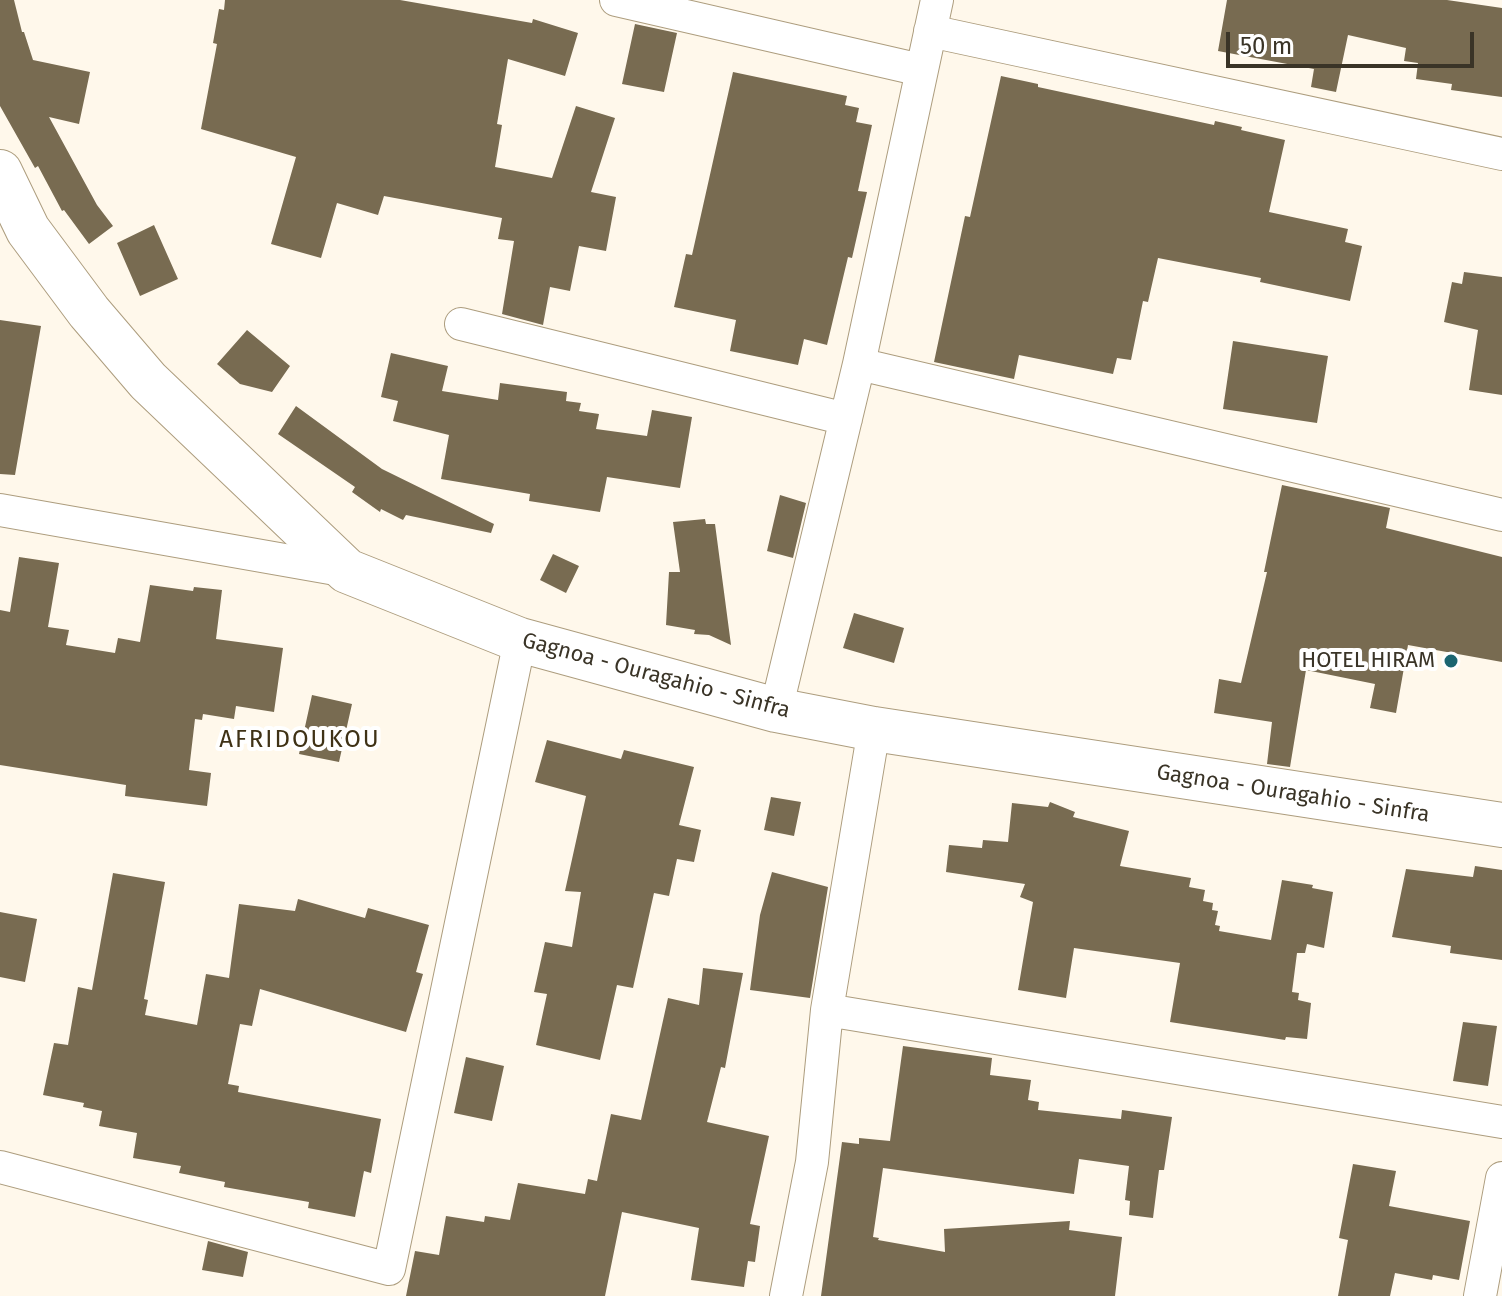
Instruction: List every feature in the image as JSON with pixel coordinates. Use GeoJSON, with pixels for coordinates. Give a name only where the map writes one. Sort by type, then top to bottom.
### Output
{"type":"FeatureCollection","features":[{"type":"Feature","properties":{"kind":"main road","name":"Gagnoa - Ouragahio - Sinfra"},"geometry":{"type":"LineString","coordinates":[[0,172],[14,225],[148,381],[347,571],[520,640],[776,710],[874,729],[1502,825]]}},
{"type":"Feature","properties":{"kind":"street"},"geometry":{"type":"LineString","coordinates":[[616,0],[921,70]]}},
{"type":"Feature","properties":{"kind":"street"},"geometry":{"type":"LineString","coordinates":[[776,710],[859,364],[934,16],[1502,154]]}},
{"type":"Feature","properties":{"kind":"street"},"geometry":{"type":"LineString","coordinates":[[461,324],[846,419]]}},
{"type":"Feature","properties":{"kind":"street"},"geometry":{"type":"LineString","coordinates":[[859,364],[1502,515]]}},
{"type":"Feature","properties":{"kind":"street"},"geometry":{"type":"LineString","coordinates":[[0,510],[347,571]]}},
{"type":"Feature","properties":{"kind":"street"},"geometry":{"type":"LineString","coordinates":[[0,1167],[389,1269],[520,640]]}},
{"type":"Feature","properties":{"kind":"street"},"geometry":{"type":"LineString","coordinates":[[786,1296],[812,1162],[827,1010],[874,729]]}},
{"type":"Feature","properties":{"kind":"street"},"geometry":{"type":"LineString","coordinates":[[827,1010],[1502,1122]]}},
{"type":"Feature","properties":{"kind":"street"},"geometry":{"type":"LineString","coordinates":[[1480,1296],[1502,1178]]}},
{"type":"Feature","properties":{"kind":"building"},"geometry":{"type":"Polygon","coordinates":[[[0,0],[14,0],[33,60],[90,72],[79,124],[49,117],[97,205],[113,226],[89,244],[62,211],[0,106],[0,0]]]}},
{"type":"Feature","properties":{"kind":"building"},"geometry":{"type":"Polygon","coordinates":[[[225,0],[400,0],[532,23],[533,19],[578,33],[565,76],[508,59],[497,124],[502,125],[495,167],[552,178],[576,106],[615,118],[591,192],[616,197],[606,251],[579,246],[570,291],[550,287],[543,325],[502,314],[514,241],[498,239],[502,218],[384,196],[378,215],[337,203],[321,258],[271,244],[296,157],[201,129],[217,44],[213,43],[219,9],[224,10],[225,0]]]}},
{"type":"Feature","properties":{"kind":"building"},"geometry":{"type":"Polygon","coordinates":[[[1227,0],[1447,0],[1502,8],[1502,97],[1451,90],[1452,84],[1416,79],[1418,63],[1404,61],[1406,48],[1348,35],[1336,92],[1311,87],[1314,69],[1218,51],[1227,0]]]}},
{"type":"Feature","properties":{"kind":"building"},"geometry":{"type":"Polygon","coordinates":[[[635,24],[677,33],[664,92],[622,84],[635,24]]]}},
{"type":"Feature","properties":{"kind":"building"},"geometry":{"type":"Polygon","coordinates":[[[733,72],[847,96],[845,105],[859,108],[856,122],[872,125],[858,191],[867,192],[827,345],[804,339],[798,365],[730,351],[736,320],[674,307],[686,254],[692,255],[733,72]]]}},
{"type":"Feature","properties":{"kind":"building"},"geometry":{"type":"Polygon","coordinates":[[[1001,76],[1038,84],[1038,87],[1214,125],[1215,121],[1242,127],[1241,130],[1285,140],[1269,212],[1348,229],[1345,242],[1362,246],[1350,301],[1260,282],[1261,278],[1158,258],[1148,302],[1143,301],[1131,360],[1117,358],[1113,374],[1019,355],[1014,379],[934,362],[965,216],[970,217],[1001,76]]]}},
{"type":"Feature","properties":{"kind":"building"},"geometry":{"type":"Polygon","coordinates":[[[154,225],[178,279],[140,296],[117,243],[154,225]]]}},
{"type":"Feature","properties":{"kind":"building"},"geometry":{"type":"Polygon","coordinates":[[[1464,272],[1502,277],[1502,395],[1469,390],[1478,330],[1444,322],[1452,282],[1462,284],[1464,272]]]}},
{"type":"Feature","properties":{"kind":"building"},"geometry":{"type":"Polygon","coordinates":[[[0,320],[41,326],[15,475],[0,474],[0,320]]]}},
{"type":"Feature","properties":{"kind":"building"},"geometry":{"type":"Polygon","coordinates":[[[247,330],[290,366],[272,392],[240,384],[217,364],[247,330]]]}},
{"type":"Feature","properties":{"kind":"building"},"geometry":{"type":"Polygon","coordinates":[[[1233,341],[1328,356],[1317,423],[1223,409],[1233,341]]]}},
{"type":"Feature","properties":{"kind":"building"},"geometry":{"type":"Polygon","coordinates":[[[391,353],[448,366],[442,391],[498,400],[500,383],[567,392],[566,401],[581,403],[579,411],[599,414],[596,429],[647,436],[652,410],[692,417],[680,488],[607,477],[600,512],[529,501],[530,494],[441,479],[449,435],[393,421],[398,401],[381,397],[391,353]]]}},
{"type":"Feature","properties":{"kind":"building"},"geometry":{"type":"Polygon","coordinates":[[[296,406],[382,469],[494,524],[491,533],[406,515],[403,520],[381,509],[380,512],[352,492],[355,487],[278,434],[296,406]]]}},
{"type":"Feature","properties":{"kind":"building"},"geometry":{"type":"Polygon","coordinates":[[[1282,485],[1390,508],[1386,528],[1502,557],[1502,662],[1408,645],[1396,713],[1370,708],[1375,684],[1306,670],[1290,767],[1267,764],[1272,722],[1214,713],[1219,679],[1241,683],[1267,572],[1264,572],[1282,485]]]}},
{"type":"Feature","properties":{"kind":"building"},"geometry":{"type":"Polygon","coordinates":[[[780,495],[806,503],[793,558],[767,551],[780,495]]]}},
{"type":"Feature","properties":{"kind":"building"},"geometry":{"type":"Polygon","coordinates":[[[705,519],[706,524],[715,524],[731,645],[709,635],[694,634],[695,630],[666,625],[669,572],[680,572],[673,522],[705,519]]]}},
{"type":"Feature","properties":{"kind":"building"},"geometry":{"type":"Polygon","coordinates":[[[553,554],[579,566],[566,593],[540,580],[553,554]]]}},
{"type":"Feature","properties":{"kind":"building"},"geometry":{"type":"Polygon","coordinates":[[[19,557],[59,563],[48,627],[69,630],[66,645],[115,653],[118,638],[140,642],[150,585],[193,591],[194,587],[222,590],[216,639],[283,648],[274,712],[236,706],[234,719],[203,714],[202,720],[195,719],[189,770],[211,773],[207,806],[125,796],[126,785],[0,765],[0,610],[10,612],[19,557]]]}},
{"type":"Feature","properties":{"kind":"building"},"geometry":{"type":"Polygon","coordinates":[[[854,613],[904,628],[894,663],[843,648],[854,613]]]}},
{"type":"Feature","properties":{"kind":"building"},"geometry":{"type":"Polygon","coordinates":[[[312,695],[352,704],[339,762],[299,754],[312,695]]]}},
{"type":"Feature","properties":{"kind":"building"},"geometry":{"type":"Polygon","coordinates":[[[547,740],[621,759],[624,750],[694,767],[679,825],[701,830],[694,862],[677,859],[669,896],[654,893],[633,988],[617,985],[600,1060],[536,1045],[547,994],[534,992],[545,942],[572,947],[581,892],[565,891],[586,796],[535,782],[547,740]]]}},
{"type":"Feature","properties":{"kind":"building"},"geometry":{"type":"Polygon","coordinates":[[[771,797],[801,802],[794,836],[764,830],[771,797]]]}},
{"type":"Feature","properties":{"kind":"building"},"geometry":{"type":"Polygon","coordinates":[[[1050,802],[1075,812],[1073,817],[1129,831],[1120,866],[1191,878],[1189,887],[1205,890],[1203,901],[1213,903],[1212,910],[1218,911],[1215,925],[1220,926],[1219,931],[1271,940],[1282,880],[1333,892],[1324,948],[1307,944],[1305,953],[1297,953],[1292,992],[1299,993],[1298,1000],[1311,1003],[1307,1039],[1286,1037],[1285,1040],[1170,1022],[1180,963],[1074,948],[1066,998],[1018,990],[1033,902],[1020,897],[1025,884],[946,872],[949,845],[982,848],[983,840],[1008,842],[1012,803],[1048,807],[1050,802]]]}},
{"type":"Feature","properties":{"kind":"building"},"geometry":{"type":"Polygon","coordinates":[[[1475,866],[1502,870],[1502,960],[1450,953],[1451,946],[1392,937],[1406,869],[1473,877],[1475,866]]]}},
{"type":"Feature","properties":{"kind":"building"},"geometry":{"type":"Polygon","coordinates":[[[772,872],[828,887],[810,998],[750,990],[760,915],[772,872]]]}},
{"type":"Feature","properties":{"kind":"building"},"geometry":{"type":"Polygon","coordinates":[[[113,873],[165,882],[144,999],[148,1000],[145,1015],[197,1025],[206,974],[229,978],[239,904],[295,911],[298,899],[365,918],[368,908],[429,925],[416,972],[423,974],[406,1032],[260,989],[252,1026],[240,1024],[228,1084],[239,1086],[238,1092],[381,1119],[371,1173],[364,1171],[355,1217],[308,1208],[309,1202],[224,1187],[225,1182],[179,1173],[181,1166],[133,1158],[137,1133],[99,1126],[102,1111],[83,1107],[84,1103],[43,1095],[54,1043],[68,1045],[78,987],[92,990],[113,873]]]}},
{"type":"Feature","properties":{"kind":"building"},"geometry":{"type":"Polygon","coordinates":[[[0,912],[37,919],[25,982],[0,977],[0,912]]]}},
{"type":"Feature","properties":{"kind":"building"},"geometry":{"type":"Polygon","coordinates":[[[703,968],[743,973],[725,1068],[721,1067],[707,1122],[769,1136],[750,1224],[760,1226],[755,1262],[748,1261],[744,1287],[691,1280],[699,1228],[622,1212],[605,1296],[406,1296],[415,1251],[439,1255],[446,1216],[484,1222],[485,1216],[510,1220],[518,1183],[585,1194],[588,1179],[597,1181],[611,1114],[641,1120],[668,998],[699,1005],[703,968]]]}},
{"type":"Feature","properties":{"kind":"building"},"geometry":{"type":"Polygon","coordinates":[[[1463,1022],[1497,1026],[1488,1086],[1453,1081],[1463,1022]]]}},
{"type":"Feature","properties":{"kind":"building"},"geometry":{"type":"Polygon","coordinates":[[[903,1046],[992,1058],[990,1075],[1031,1080],[1028,1100],[1039,1102],[1038,1110],[1121,1119],[1122,1110],[1172,1117],[1164,1170],[1159,1170],[1153,1218],[1129,1215],[1130,1201],[1125,1200],[1129,1166],[1079,1159],[1074,1194],[883,1168],[873,1237],[878,1240],[945,1252],[944,1229],[1070,1221],[1069,1230],[1122,1237],[1115,1296],[821,1296],[842,1142],[859,1144],[859,1138],[890,1141],[903,1046]]]}},
{"type":"Feature","properties":{"kind":"building"},"geometry":{"type":"Polygon","coordinates":[[[466,1057],[504,1066],[492,1121],[454,1113],[466,1057]]]}},
{"type":"Feature","properties":{"kind":"building"},"geometry":{"type":"Polygon","coordinates":[[[1353,1164],[1396,1171],[1389,1206],[1470,1221],[1459,1280],[1433,1275],[1432,1280],[1395,1273],[1390,1296],[1338,1296],[1348,1240],[1339,1238],[1353,1164]]]}},
{"type":"Feature","properties":{"kind":"building"},"geometry":{"type":"Polygon","coordinates":[[[208,1241],[248,1252],[243,1277],[202,1270],[208,1241]]]}},
{"type":"Feature","properties":{"kind":"place","name":"HOTEL HIRAM"},"geometry":{"type":"Point","coordinates":[1451,661]}},
{"type":"Feature","properties":{"kind":"district","name":"AFRIDOUKOU"},"geometry":{"type":"Point","coordinates":[300,740]}}]}
